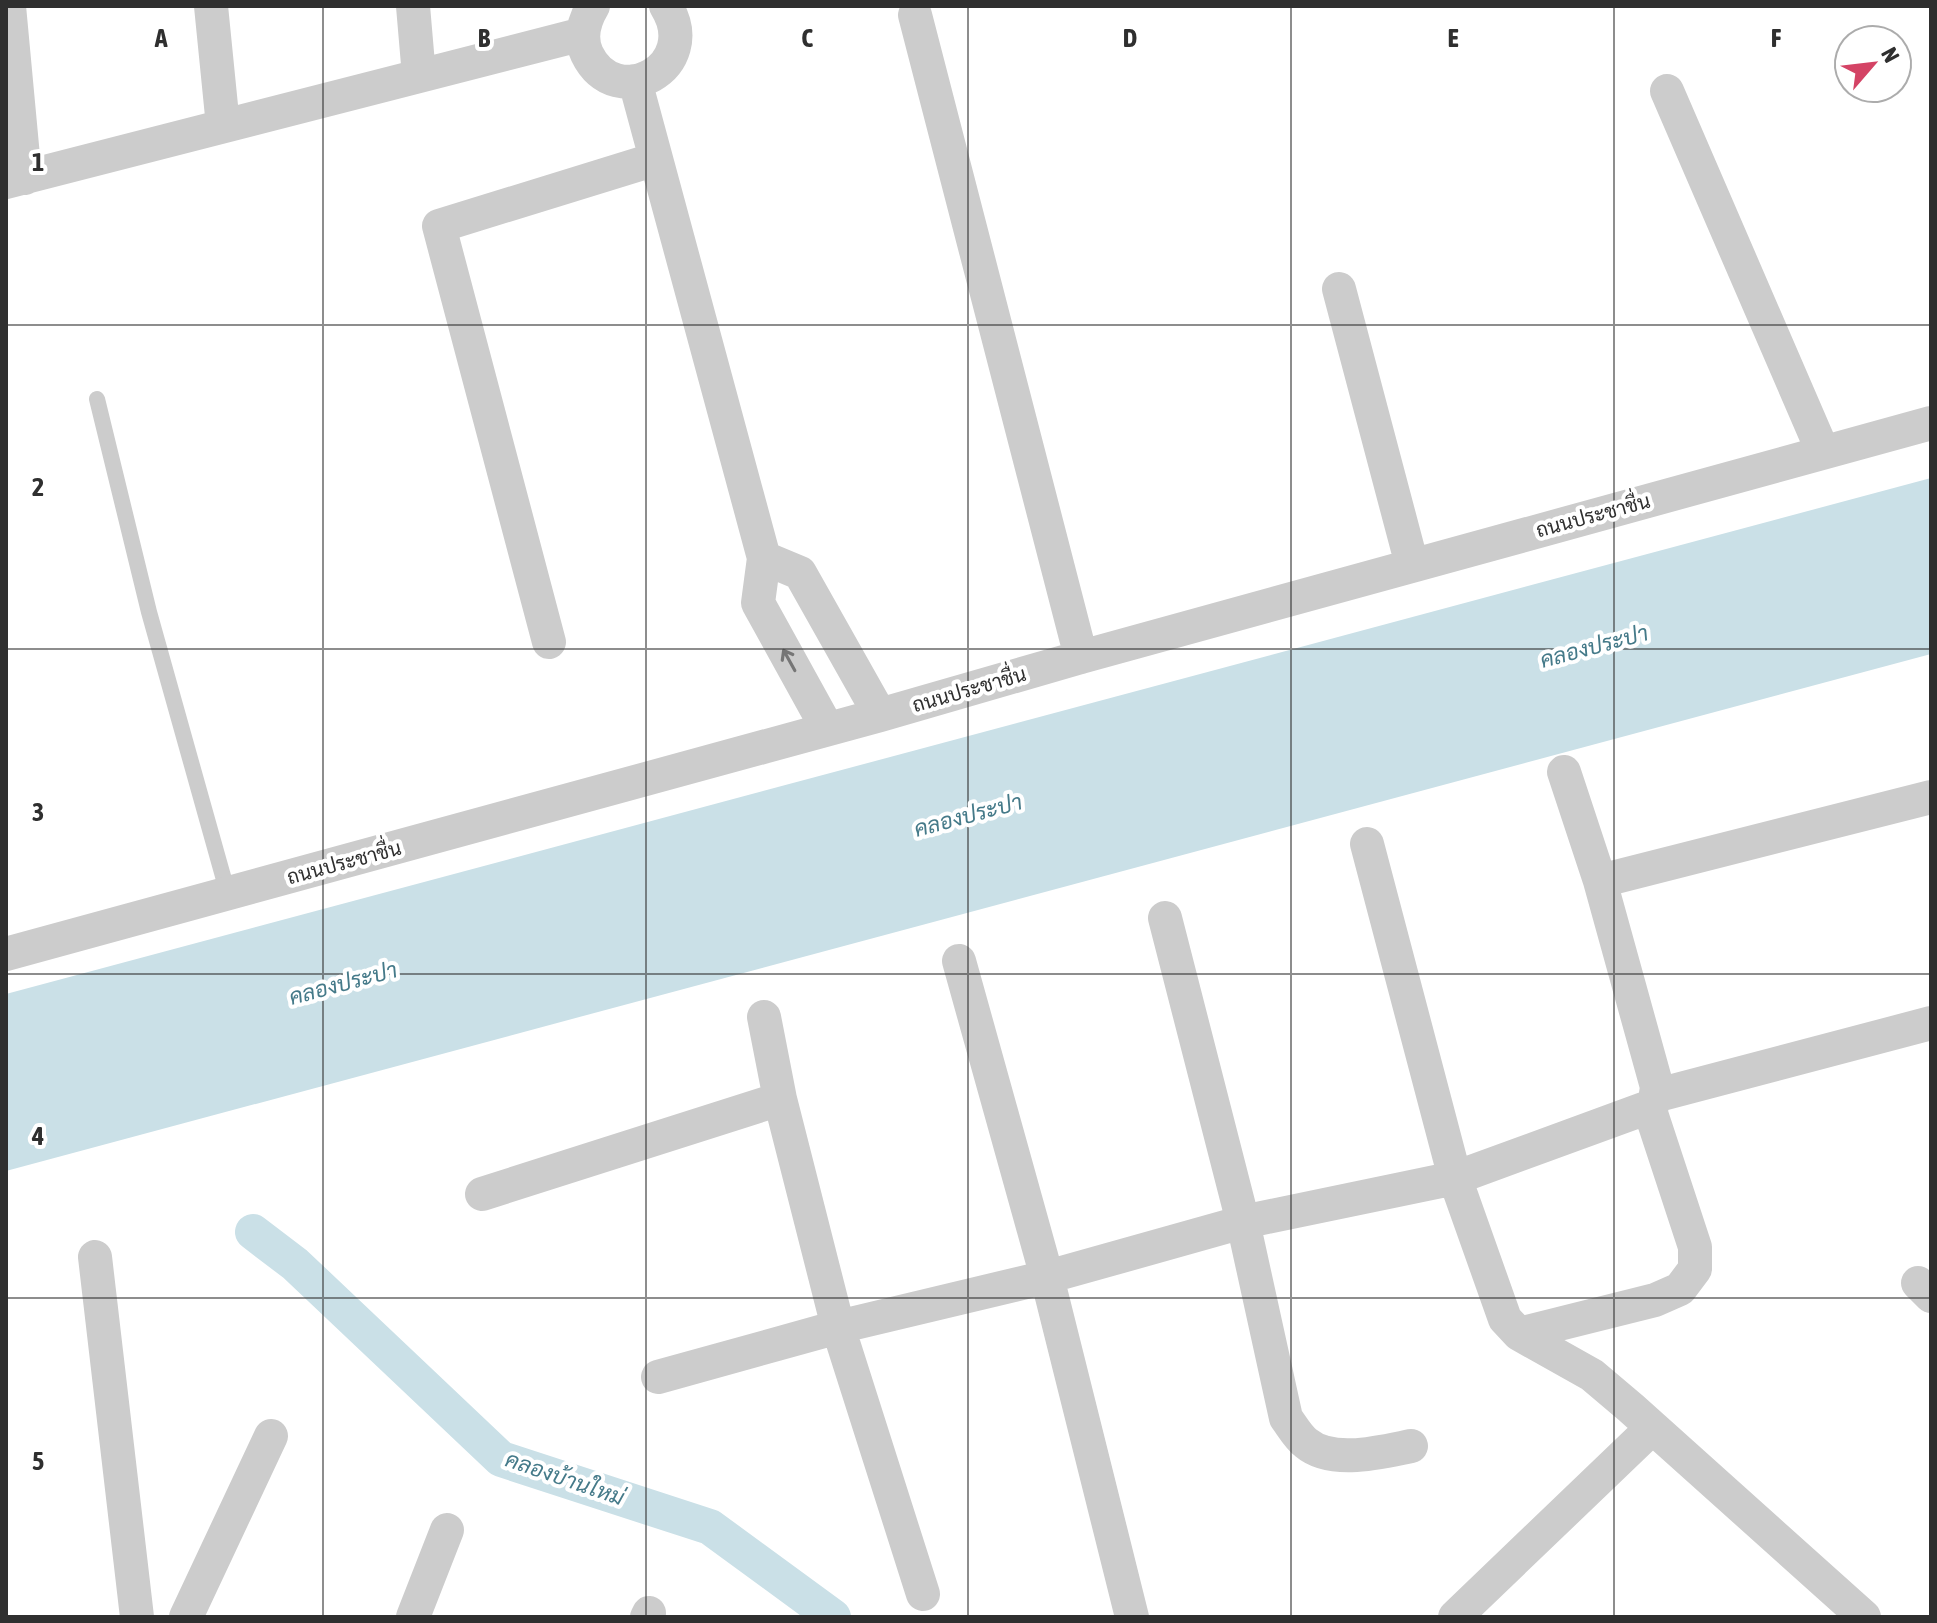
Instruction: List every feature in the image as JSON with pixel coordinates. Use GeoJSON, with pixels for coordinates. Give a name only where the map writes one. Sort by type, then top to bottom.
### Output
{"type":"FeatureCollection","features":[{"type":"Feature","properties":{"kind":"street"},"geometry":{"type":"LineString","coordinates":[[9,6],[15,180],[419,76],[588,20],[585,50],[593,64],[605,75],[620,81],[648,78],[670,59],[675,46],[675,8]]}},
{"type":"Feature","properties":{"kind":"street"},"geometry":{"type":"LineString","coordinates":[[211,6],[223,126]]}},
{"type":"Feature","properties":{"kind":"street"},"geometry":{"type":"LineString","coordinates":[[413,6],[419,76]]}},
{"type":"Feature","properties":{"kind":"street"},"geometry":{"type":"LineString","coordinates":[[915,15],[1081,657]]}},
{"type":"Feature","properties":{"kind":"street"},"geometry":{"type":"LineString","coordinates":[[635,81],[764,558],[758,603],[827,728]]}},
{"type":"Feature","properties":{"kind":"street"},"geometry":{"type":"LineString","coordinates":[[1667,91],[1823,452]]}},
{"type":"Feature","properties":{"kind":"street"},"geometry":{"type":"LineString","coordinates":[[549,642],[439,226],[656,159]]}},
{"type":"Feature","properties":{"kind":"street"},"geometry":{"type":"LineString","coordinates":[[1339,289],[1412,565]]}},
{"type":"Feature","properties":{"kind":"street","name":"ถนนประชาชื่น"},"geometry":{"type":"LineString","coordinates":[[6,954],[1931,423]]}},
{"type":"Feature","properties":{"kind":"street"},"geometry":{"type":"LineString","coordinates":[[764,558],[800,573],[880,715]]}},
{"type":"Feature","properties":{"kind":"street"},"geometry":{"type":"LineString","coordinates":[[1519,1334],[1655,1300],[1680,1289],[1695,1269],[1695,1247],[1653,1101],[1657,1087],[1600,881],[1564,772]]}},
{"type":"Feature","properties":{"kind":"street"},"geometry":{"type":"LineString","coordinates":[[1600,881],[1931,797]]}},
{"type":"Feature","properties":{"kind":"street"},"geometry":{"type":"LineString","coordinates":[[1367,844],[1455,1178],[1505,1319],[1519,1334],[1592,1375],[1864,1617]]}},
{"type":"Feature","properties":{"kind":"street"},"geometry":{"type":"LineString","coordinates":[[1165,918],[1243,1222],[1286,1418],[1306,1444],[1328,1455],[1366,1454],[1411,1446]]}},
{"type":"Feature","properties":{"kind":"street"},"geometry":{"type":"LineString","coordinates":[[959,961],[1047,1277],[1132,1617]]}},
{"type":"Feature","properties":{"kind":"street"},"geometry":{"type":"LineString","coordinates":[[764,1017],[780,1099],[838,1327],[923,1594]]}},
{"type":"Feature","properties":{"kind":"street"},"geometry":{"type":"LineString","coordinates":[[658,1377],[838,1327],[1047,1277],[1243,1222],[1455,1178],[1653,1101],[1931,1023]]}},
{"type":"Feature","properties":{"kind":"street"},"geometry":{"type":"LineString","coordinates":[[482,1194],[780,1099]]}},
{"type":"Feature","properties":{"kind":"street"},"geometry":{"type":"LineString","coordinates":[[95,1257],[137,1617]]}},
{"type":"Feature","properties":{"kind":"street"},"geometry":{"type":"LineString","coordinates":[[1455,1617],[1652,1428]]}},
{"type":"Feature","properties":{"kind":"street"},"geometry":{"type":"LineString","coordinates":[[186,1617],[271,1436]]}},
{"type":"Feature","properties":{"kind":"street"},"geometry":{"type":"LineString","coordinates":[[413,1617],[447,1530]]}},
{"type":"Feature","properties":{"kind":"lane"},"geometry":{"type":"LineString","coordinates":[[97,399],[149,612],[228,894]]}},
{"type":"Feature","properties":{"kind":"water","name":"คลองประปา"},"geometry":{"type":"Polygon","coordinates":[[[1931,478],[1931,654],[6,1171],[6,994],[1931,478]]]}},
{"type":"Feature","properties":{"kind":"waterway","name":"คลองบ้านใหม่"},"geometry":{"type":"LineString","coordinates":[[253,1232],[295,1264],[501,1459],[710,1527],[833,1617]]}}]}
